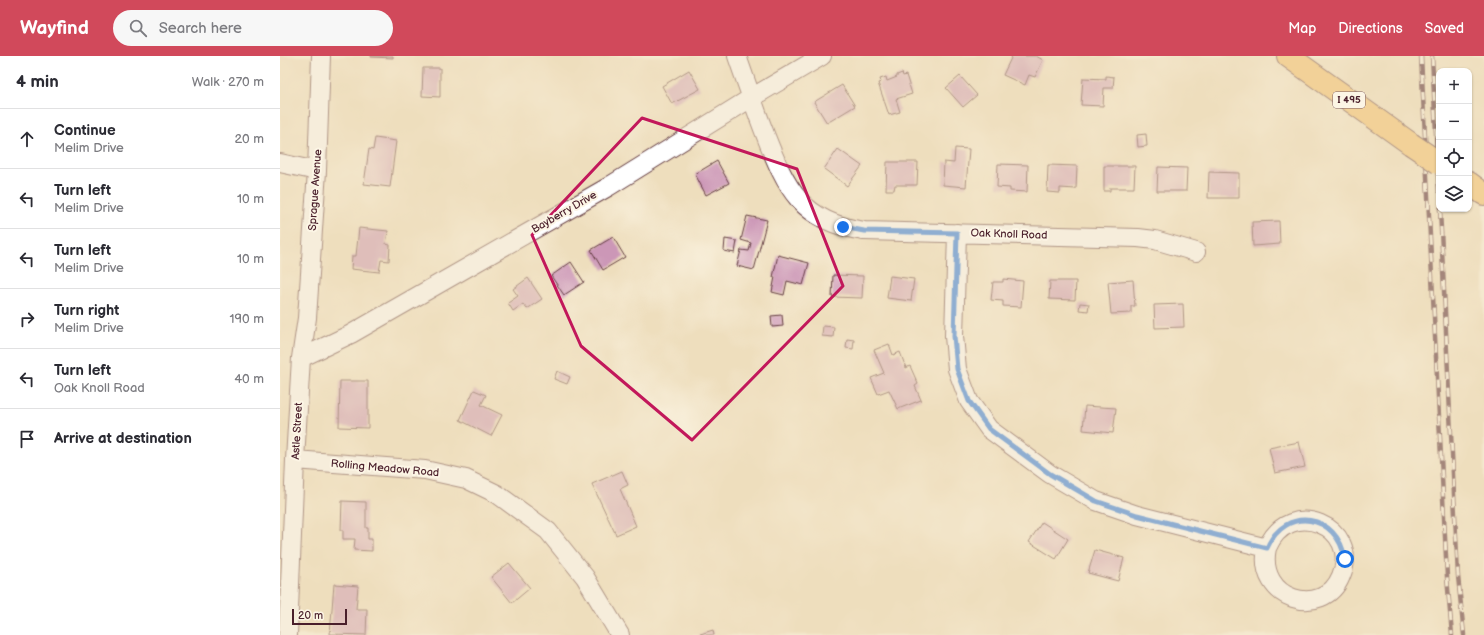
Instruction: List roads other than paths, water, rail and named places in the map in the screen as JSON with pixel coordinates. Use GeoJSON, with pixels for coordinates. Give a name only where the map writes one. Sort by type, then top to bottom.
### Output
{"type":"FeatureCollection","features":[{"type":"Feature","properties":{"kind":"highway","name":"I 495"},"geometry":{"type":"LineString","coordinates":[[1288,56],[1436,161]]}},
{"type":"Feature","properties":{"kind":"highway"},"geometry":{"type":"LineString","coordinates":[[1472,186],[1484,194]]}},
{"type":"Feature","properties":{"kind":"street","name":"Sprague Avenue"},"geometry":{"type":"LineString","coordinates":[[306,323],[317,171],[321,56]]}},
{"type":"Feature","properties":{"kind":"street","name":"Oak Knoll Road"},"geometry":{"type":"LineString","coordinates":[[737,56],[751,98],[781,176],[796,197],[815,214],[834,224],[864,231],[1138,238],[1155,240],[1196,252]]}},
{"type":"Feature","properties":{"kind":"street","name":"Bayberry Drive"},"geometry":{"type":"LineString","coordinates":[[301,358],[351,334],[608,187],[751,98],[822,56]]}},
{"type":"Feature","properties":{"kind":"street"},"geometry":{"type":"LineString","coordinates":[[280,163],[317,171]]}},
{"type":"Feature","properties":{"kind":"street"},"geometry":{"type":"LineString","coordinates":[[957,233],[954,336],[957,369],[969,401],[989,429],[1050,474],[1096,501],[1137,515],[1267,548]]}},
{"type":"Feature","properties":{"kind":"street","name":"Astle Street"},"geometry":{"type":"LineString","coordinates":[[288,635],[295,460],[301,358],[306,323]]}},
{"type":"Feature","properties":{"kind":"street","name":"Rolling Meadow Road"},"geometry":{"type":"LineString","coordinates":[[295,460],[425,470],[466,478],[497,494],[548,531],[585,578],[620,635]]}},
{"type":"Feature","properties":{"kind":"street"},"geometry":{"type":"LineString","coordinates":[[1301,520],[1319,522],[1334,533],[1344,549],[1345,559],[1341,577],[1332,590],[1318,598],[1302,600],[1287,596],[1274,586],[1266,572],[1265,556],[1267,548],[1270,539],[1283,526],[1301,520]]}},
{"type":"Feature","properties":{"kind":"railway"},"geometry":{"type":"LineString","coordinates":[[1421,56],[1447,577],[1452,635]]}},
{"type":"Feature","properties":{"kind":"railway"},"geometry":{"type":"LineString","coordinates":[[1432,56],[1438,176]]}},
{"type":"Feature","properties":{"kind":"railway"},"geometry":{"type":"LineString","coordinates":[[1440,212],[1458,576],[1464,635]]}}]}
